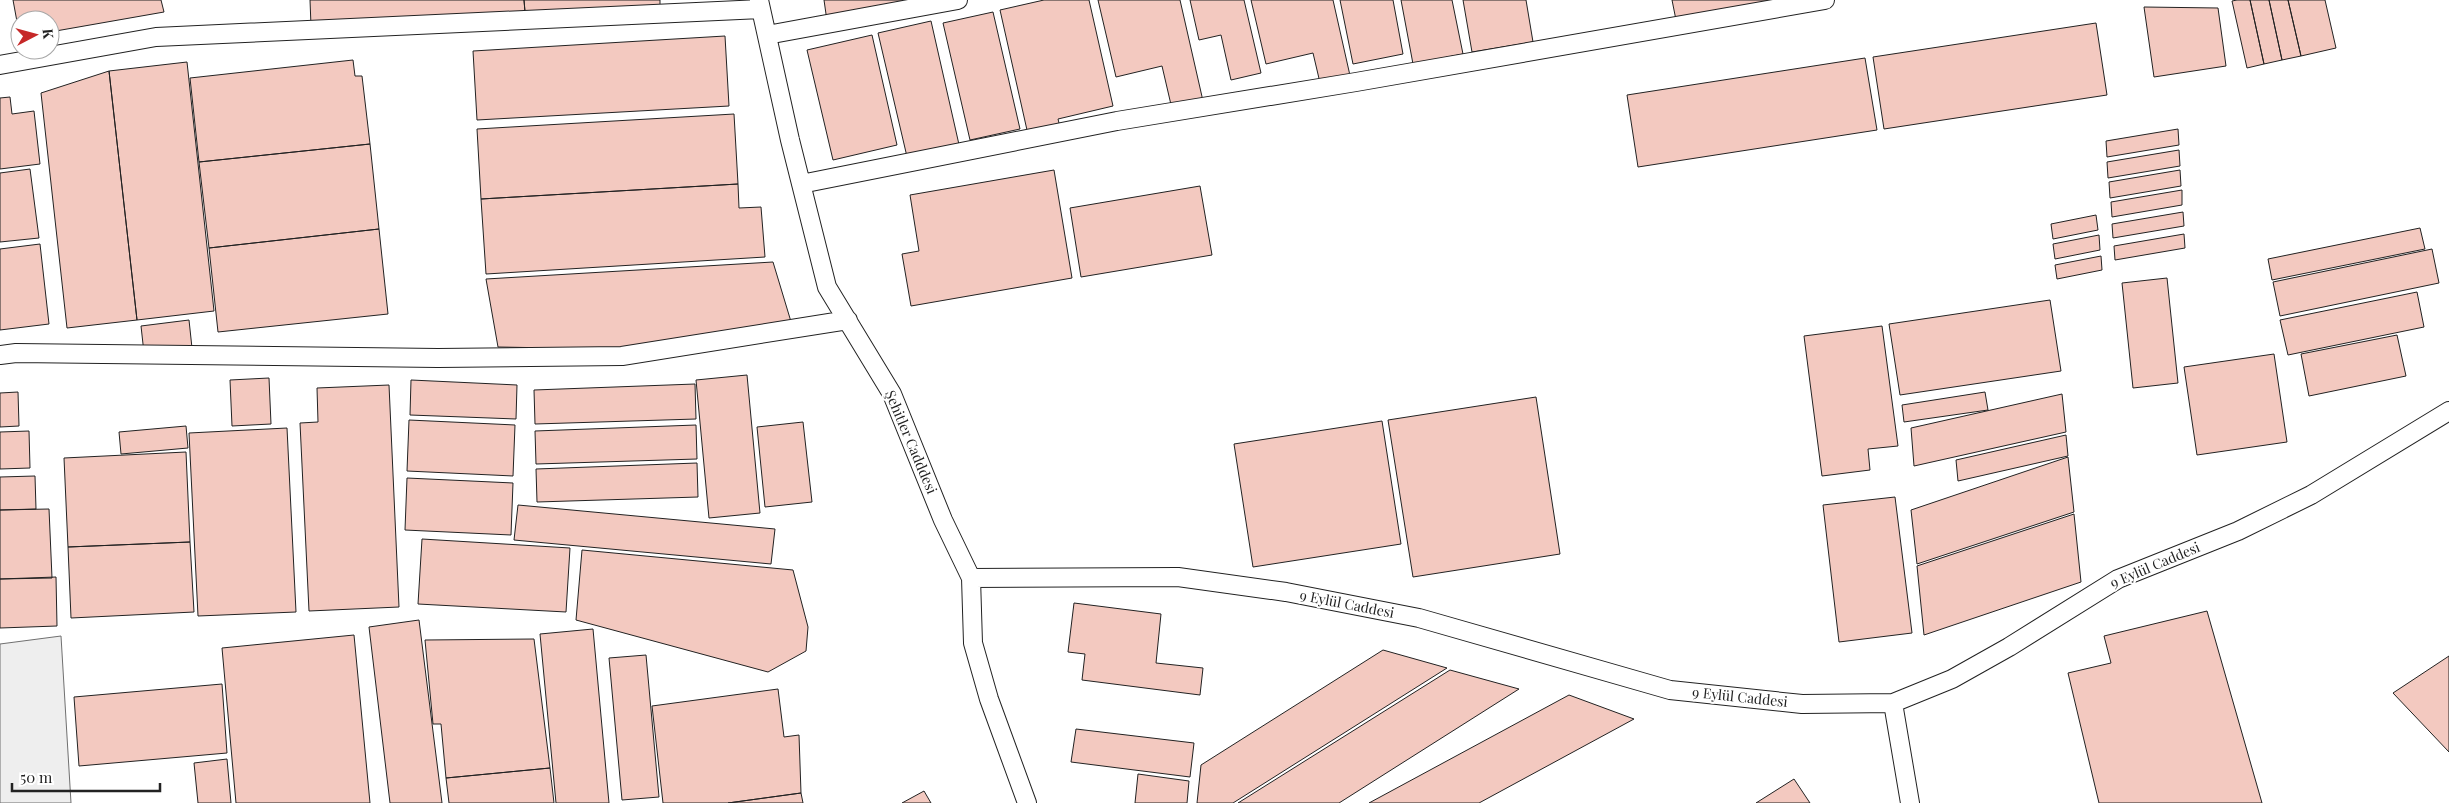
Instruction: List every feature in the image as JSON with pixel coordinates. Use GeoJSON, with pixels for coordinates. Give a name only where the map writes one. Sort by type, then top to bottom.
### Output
{"type":"FeatureCollection","features":[{"type":"Feature","properties":{"kind":"street"},"geometry":{"type":"LineString","coordinates":[[767,35],[958,0]]}},
{"type":"Feature","properties":{"kind":"street"},"geometry":{"type":"LineString","coordinates":[[801,184],[1117,121],[1356,82],[1825,0]]}},
{"type":"Feature","properties":{"kind":"street"},"geometry":{"type":"LineString","coordinates":[[0,65],[156,37],[759,4]]}},
{"type":"Feature","properties":{"kind":"street","name":"Şehitler Cadddesi"},"geometry":{"type":"LineString","coordinates":[[759,4],[827,287],[892,394],[943,520],[971,578],[973,643],[989,698],[1027,803]]}},
{"type":"Feature","properties":{"kind":"street"},"geometry":{"type":"LineString","coordinates":[[0,355],[16,353],[438,358],[622,356],[848,320]]}},
{"type":"Feature","properties":{"kind":"street","name":"9 Eylül Caddesi"},"geometry":{"type":"LineString","coordinates":[[971,578],[1178,577],[1286,592],[1420,618],[1670,690],[1802,704],[1893,703],[1960,674],[2009,647],[2118,579],[2238,531],[2311,495],[2449,411]]}},
{"type":"Feature","properties":{"kind":"street"},"geometry":{"type":"LineString","coordinates":[[1893,703],[1910,803]]}},
{"type":"Feature","properties":{"kind":"shaded area"},"geometry":{"type":"Polygon","coordinates":[[[61,636],[71,803],[0,803],[0,644],[61,636]]]}},
{"type":"Feature","properties":{"kind":"building"},"geometry":{"type":"Polygon","coordinates":[[[13,0],[161,0],[164,12],[60,30],[60,10],[15,10],[13,0]]]}},
{"type":"Feature","properties":{"kind":"building"},"geometry":{"type":"Polygon","coordinates":[[[310,0],[524,0],[525,12],[311,26],[310,0]]]}},
{"type":"Feature","properties":{"kind":"building"},"geometry":{"type":"Polygon","coordinates":[[[524,0],[660,0],[660,5],[525,12],[524,0]]]}},
{"type":"Feature","properties":{"kind":"building"},"geometry":{"type":"Polygon","coordinates":[[[824,0],[952,0],[827,21],[824,0]]]}},
{"type":"Feature","properties":{"kind":"building"},"geometry":{"type":"Polygon","coordinates":[[[1044,0],[1089,0],[1113,106],[1058,119],[1061,131],[1029,139],[1000,10],[1044,0]]]}},
{"type":"Feature","properties":{"kind":"building"},"geometry":{"type":"Polygon","coordinates":[[[1098,0],[1180,0],[1203,101],[1172,109],[1162,66],[1116,77],[1098,0]]]}},
{"type":"Feature","properties":{"kind":"building"},"geometry":{"type":"Polygon","coordinates":[[[1190,0],[1244,0],[1261,73],[1231,80],[1221,35],[1199,40],[1190,0]]]}},
{"type":"Feature","properties":{"kind":"building"},"geometry":{"type":"Polygon","coordinates":[[[1251,0],[1333,0],[1351,80],[1321,87],[1313,53],[1266,64],[1251,0]]]}},
{"type":"Feature","properties":{"kind":"building"},"geometry":{"type":"Polygon","coordinates":[[[1340,0],[1393,0],[1403,54],[1353,64],[1340,0]]]}},
{"type":"Feature","properties":{"kind":"building"},"geometry":{"type":"Polygon","coordinates":[[[1401,0],[1452,0],[1463,54],[1413,64],[1401,0]]]}},
{"type":"Feature","properties":{"kind":"building"},"geometry":{"type":"Polygon","coordinates":[[[1463,0],[1526,0],[1533,42],[1472,52],[1463,0]]]}},
{"type":"Feature","properties":{"kind":"building"},"geometry":{"type":"Polygon","coordinates":[[[1672,0],[1781,0],[1676,20],[1672,0]]]}},
{"type":"Feature","properties":{"kind":"building"},"geometry":{"type":"Polygon","coordinates":[[[2250,0],[2264,64],[2247,68],[2232,1],[2250,0]]]}},
{"type":"Feature","properties":{"kind":"building"},"geometry":{"type":"Polygon","coordinates":[[[2250,0],[2269,0],[2282,60],[2264,64],[2250,0]]]}},
{"type":"Feature","properties":{"kind":"building"},"geometry":{"type":"Polygon","coordinates":[[[2269,0],[2288,0],[2301,56],[2282,60],[2269,0]]]}},
{"type":"Feature","properties":{"kind":"building"},"geometry":{"type":"Polygon","coordinates":[[[2288,0],[2325,0],[2336,48],[2301,56],[2288,0]]]}},
{"type":"Feature","properties":{"kind":"building"},"geometry":{"type":"Polygon","coordinates":[[[2144,7],[2218,8],[2226,66],[2154,77],[2144,7]]]}},
{"type":"Feature","properties":{"kind":"building"},"geometry":{"type":"Polygon","coordinates":[[[993,12],[1020,129],[970,140],[943,23],[993,12]]]}},
{"type":"Feature","properties":{"kind":"building"},"geometry":{"type":"Polygon","coordinates":[[[931,21],[960,149],[908,161],[878,33],[931,21]]]}},
{"type":"Feature","properties":{"kind":"building"},"geometry":{"type":"Polygon","coordinates":[[[2096,23],[2107,95],[1884,129],[1873,57],[2096,23]]]}},
{"type":"Feature","properties":{"kind":"building"},"geometry":{"type":"Polygon","coordinates":[[[872,35],[897,145],[833,160],[807,50],[872,35]]]}},
{"type":"Feature","properties":{"kind":"building"},"geometry":{"type":"Polygon","coordinates":[[[725,36],[729,106],[477,120],[473,51],[725,36]]]}},
{"type":"Feature","properties":{"kind":"building"},"geometry":{"type":"Polygon","coordinates":[[[1865,58],[1877,130],[1638,167],[1627,95],[1865,58]]]}},
{"type":"Feature","properties":{"kind":"building"},"geometry":{"type":"Polygon","coordinates":[[[353,60],[355,76],[362,76],[370,144],[199,162],[190,78],[353,60]]]}},
{"type":"Feature","properties":{"kind":"building"},"geometry":{"type":"Polygon","coordinates":[[[187,62],[214,311],[137,320],[109,71],[187,62]]]}},
{"type":"Feature","properties":{"kind":"building"},"geometry":{"type":"Polygon","coordinates":[[[109,71],[137,320],[67,328],[41,93],[109,71]]]}},
{"type":"Feature","properties":{"kind":"building"},"geometry":{"type":"Polygon","coordinates":[[[10,97],[12,114],[34,111],[40,164],[0,169],[0,98],[10,97]]]}},
{"type":"Feature","properties":{"kind":"building"},"geometry":{"type":"Polygon","coordinates":[[[734,114],[738,184],[481,199],[477,129],[734,114]]]}},
{"type":"Feature","properties":{"kind":"building"},"geometry":{"type":"Polygon","coordinates":[[[2178,129],[2179,145],[2107,157],[2106,141],[2178,129]]]}},
{"type":"Feature","properties":{"kind":"building"},"geometry":{"type":"Polygon","coordinates":[[[370,144],[379,229],[209,248],[199,162],[370,144]]]}},
{"type":"Feature","properties":{"kind":"building"},"geometry":{"type":"Polygon","coordinates":[[[2179,150],[2180,166],[2108,178],[2107,162],[2179,150]]]}},
{"type":"Feature","properties":{"kind":"building"},"geometry":{"type":"Polygon","coordinates":[[[30,169],[39,238],[0,242],[0,173],[30,169]]]}},
{"type":"Feature","properties":{"kind":"building"},"geometry":{"type":"Polygon","coordinates":[[[1054,170],[1072,278],[911,306],[902,254],[919,251],[910,195],[1054,170]]]}},
{"type":"Feature","properties":{"kind":"building"},"geometry":{"type":"Polygon","coordinates":[[[2180,170],[2181,186],[2110,198],[2109,182],[2180,170]]]}},
{"type":"Feature","properties":{"kind":"building"},"geometry":{"type":"Polygon","coordinates":[[[738,184],[739,208],[761,207],[765,257],[486,274],[481,199],[738,184]]]}},
{"type":"Feature","properties":{"kind":"building"},"geometry":{"type":"Polygon","coordinates":[[[1200,186],[1212,255],[1081,277],[1070,208],[1200,186]]]}},
{"type":"Feature","properties":{"kind":"building"},"geometry":{"type":"Polygon","coordinates":[[[2182,190],[2182,205],[2112,217],[2111,202],[2182,190]]]}},
{"type":"Feature","properties":{"kind":"building"},"geometry":{"type":"Polygon","coordinates":[[[2183,212],[2184,226],[2113,238],[2112,224],[2183,212]]]}},
{"type":"Feature","properties":{"kind":"building"},"geometry":{"type":"Polygon","coordinates":[[[2096,215],[2098,230],[2053,239],[2051,224],[2096,215]]]}},
{"type":"Feature","properties":{"kind":"building"},"geometry":{"type":"Polygon","coordinates":[[[2420,228],[2425,249],[2272,280],[2268,259],[2420,228]]]}},
{"type":"Feature","properties":{"kind":"building"},"geometry":{"type":"Polygon","coordinates":[[[379,229],[388,314],[218,332],[209,248],[379,229]]]}},
{"type":"Feature","properties":{"kind":"building"},"geometry":{"type":"Polygon","coordinates":[[[2184,234],[2185,248],[2115,260],[2114,246],[2184,234]]]}},
{"type":"Feature","properties":{"kind":"building"},"geometry":{"type":"Polygon","coordinates":[[[2099,235],[2100,250],[2055,259],[2053,244],[2099,235]]]}},
{"type":"Feature","properties":{"kind":"building"},"geometry":{"type":"Polygon","coordinates":[[[40,244],[49,324],[0,330],[0,249],[40,244]]]}},
{"type":"Feature","properties":{"kind":"building"},"geometry":{"type":"Polygon","coordinates":[[[2432,249],[2439,283],[2280,316],[2273,282],[2432,249]]]}},
{"type":"Feature","properties":{"kind":"building"},"geometry":{"type":"Polygon","coordinates":[[[2101,256],[2102,270],[2057,279],[2055,265],[2101,256]]]}},
{"type":"Feature","properties":{"kind":"building"},"geometry":{"type":"Polygon","coordinates":[[[773,262],[792,325],[610,349],[498,347],[486,279],[773,262]]]}},
{"type":"Feature","properties":{"kind":"building"},"geometry":{"type":"Polygon","coordinates":[[[2167,278],[2178,383],[2133,388],[2122,283],[2167,278]]]}},
{"type":"Feature","properties":{"kind":"building"},"geometry":{"type":"Polygon","coordinates":[[[2417,292],[2424,327],[2288,355],[2280,320],[2417,292]]]}},
{"type":"Feature","properties":{"kind":"building"},"geometry":{"type":"Polygon","coordinates":[[[2050,300],[2061,371],[1900,395],[1889,324],[2050,300]]]}},
{"type":"Feature","properties":{"kind":"building"},"geometry":{"type":"Polygon","coordinates":[[[189,320],[192,348],[144,353],[141,326],[189,320]]]}},
{"type":"Feature","properties":{"kind":"building"},"geometry":{"type":"Polygon","coordinates":[[[1882,326],[1898,446],[1868,449],[1870,470],[1822,476],[1804,336],[1882,326]]]}},
{"type":"Feature","properties":{"kind":"building"},"geometry":{"type":"Polygon","coordinates":[[[2397,335],[2406,376],[2309,396],[2301,354],[2397,335]]]}},
{"type":"Feature","properties":{"kind":"building"},"geometry":{"type":"Polygon","coordinates":[[[2274,354],[2287,442],[2197,455],[2184,367],[2274,354]]]}},
{"type":"Feature","properties":{"kind":"building"},"geometry":{"type":"Polygon","coordinates":[[[747,375],[760,513],[709,518],[696,380],[747,375]]]}},
{"type":"Feature","properties":{"kind":"building"},"geometry":{"type":"Polygon","coordinates":[[[269,378],[271,424],[232,426],[230,380],[269,378]]]}},
{"type":"Feature","properties":{"kind":"building"},"geometry":{"type":"Polygon","coordinates":[[[411,380],[517,385],[516,419],[410,415],[411,380]]]}},
{"type":"Feature","properties":{"kind":"building"},"geometry":{"type":"Polygon","coordinates":[[[695,384],[696,419],[535,424],[534,390],[695,384]]]}},
{"type":"Feature","properties":{"kind":"building"},"geometry":{"type":"Polygon","coordinates":[[[389,385],[399,607],[309,611],[300,423],[318,422],[317,388],[389,385]]]}},
{"type":"Feature","properties":{"kind":"building"},"geometry":{"type":"Polygon","coordinates":[[[18,392],[19,426],[0,427],[0,393],[18,392]]]}},
{"type":"Feature","properties":{"kind":"building"},"geometry":{"type":"Polygon","coordinates":[[[1985,392],[1988,410],[1904,422],[1902,405],[1985,392]]]}},
{"type":"Feature","properties":{"kind":"building"},"geometry":{"type":"Polygon","coordinates":[[[2062,394],[2066,432],[1914,466],[1911,428],[2062,394]]]}},
{"type":"Feature","properties":{"kind":"building"},"geometry":{"type":"Polygon","coordinates":[[[1536,397],[1560,554],[1413,577],[1388,420],[1536,397]]]}},
{"type":"Feature","properties":{"kind":"building"},"geometry":{"type":"Polygon","coordinates":[[[409,420],[515,425],[513,476],[407,471],[409,420]]]}},
{"type":"Feature","properties":{"kind":"building"},"geometry":{"type":"Polygon","coordinates":[[[1382,421],[1401,544],[1253,567],[1234,444],[1382,421]]]}},
{"type":"Feature","properties":{"kind":"building"},"geometry":{"type":"Polygon","coordinates":[[[803,422],[812,502],[765,507],[757,427],[803,422]]]}},
{"type":"Feature","properties":{"kind":"building"},"geometry":{"type":"Polygon","coordinates":[[[696,425],[697,459],[536,464],[535,431],[696,425]]]}},
{"type":"Feature","properties":{"kind":"building"},"geometry":{"type":"Polygon","coordinates":[[[186,426],[188,448],[121,454],[119,432],[186,426]]]}},
{"type":"Feature","properties":{"kind":"building"},"geometry":{"type":"Polygon","coordinates":[[[287,428],[296,612],[198,616],[189,433],[287,428]]]}},
{"type":"Feature","properties":{"kind":"building"},"geometry":{"type":"Polygon","coordinates":[[[29,431],[30,468],[0,469],[0,432],[29,431]]]}},
{"type":"Feature","properties":{"kind":"building"},"geometry":{"type":"Polygon","coordinates":[[[2066,435],[2068,456],[1958,481],[1956,460],[2066,435]]]}},
{"type":"Feature","properties":{"kind":"building"},"geometry":{"type":"Polygon","coordinates":[[[186,452],[190,542],[68,547],[64,458],[186,452]]]}},
{"type":"Feature","properties":{"kind":"building"},"geometry":{"type":"Polygon","coordinates":[[[2068,457],[2074,512],[1917,564],[1911,510],[2068,457]]]}},
{"type":"Feature","properties":{"kind":"building"},"geometry":{"type":"Polygon","coordinates":[[[697,463],[698,497],[537,502],[536,469],[697,463]]]}},
{"type":"Feature","properties":{"kind":"building"},"geometry":{"type":"Polygon","coordinates":[[[35,476],[36,509],[0,510],[0,477],[35,476]]]}},
{"type":"Feature","properties":{"kind":"building"},"geometry":{"type":"Polygon","coordinates":[[[407,478],[513,483],[511,535],[405,530],[407,478]]]}},
{"type":"Feature","properties":{"kind":"building"},"geometry":{"type":"Polygon","coordinates":[[[1895,497],[1912,633],[1839,642],[1823,505],[1895,497]]]}},
{"type":"Feature","properties":{"kind":"building"},"geometry":{"type":"Polygon","coordinates":[[[518,505],[775,529],[771,564],[514,540],[518,505]]]}},
{"type":"Feature","properties":{"kind":"building"},"geometry":{"type":"Polygon","coordinates":[[[49,509],[52,578],[0,579],[0,510],[49,509]]]}},
{"type":"Feature","properties":{"kind":"building"},"geometry":{"type":"Polygon","coordinates":[[[2074,514],[2081,582],[1924,635],[1917,566],[2074,514]]]}},
{"type":"Feature","properties":{"kind":"building"},"geometry":{"type":"Polygon","coordinates":[[[422,539],[570,548],[566,612],[418,604],[422,539]]]}},
{"type":"Feature","properties":{"kind":"building"},"geometry":{"type":"Polygon","coordinates":[[[190,542],[194,612],[71,618],[68,547],[190,542]]]}},
{"type":"Feature","properties":{"kind":"building"},"geometry":{"type":"Polygon","coordinates":[[[582,550],[793,570],[808,627],[806,651],[768,672],[576,620],[582,550]]]}},
{"type":"Feature","properties":{"kind":"building"},"geometry":{"type":"Polygon","coordinates":[[[56,577],[57,626],[0,628],[0,579],[56,577]]]}},
{"type":"Feature","properties":{"kind":"building"},"geometry":{"type":"Polygon","coordinates":[[[1074,603],[1161,614],[1156,663],[1203,668],[1200,695],[1082,680],[1085,654],[1068,652],[1074,603]]]}},
{"type":"Feature","properties":{"kind":"building"},"geometry":{"type":"Polygon","coordinates":[[[2207,611],[2262,803],[2099,803],[2068,673],[2111,663],[2104,636],[2207,611]]]}},
{"type":"Feature","properties":{"kind":"building"},"geometry":{"type":"Polygon","coordinates":[[[419,620],[442,803],[390,803],[369,627],[419,620]]]}},
{"type":"Feature","properties":{"kind":"building"},"geometry":{"type":"Polygon","coordinates":[[[593,629],[609,803],[556,803],[540,634],[593,629]]]}},
{"type":"Feature","properties":{"kind":"building"},"geometry":{"type":"Polygon","coordinates":[[[354,635],[370,803],[236,803],[222,648],[354,635]]]}},
{"type":"Feature","properties":{"kind":"building"},"geometry":{"type":"Polygon","coordinates":[[[534,639],[550,768],[446,778],[441,724],[433,724],[425,640],[534,639]]]}},
{"type":"Feature","properties":{"kind":"building"},"geometry":{"type":"Polygon","coordinates":[[[1383,650],[1447,668],[1233,803],[1197,803],[1201,765],[1383,650]]]}},
{"type":"Feature","properties":{"kind":"building"},"geometry":{"type":"Polygon","coordinates":[[[646,655],[659,797],[622,800],[609,658],[646,655]]]}},
{"type":"Feature","properties":{"kind":"building"},"geometry":{"type":"Polygon","coordinates":[[[2449,656],[2449,752],[2393,693],[2449,656]]]}},
{"type":"Feature","properties":{"kind":"building"},"geometry":{"type":"Polygon","coordinates":[[[1450,670],[1519,689],[1339,803],[1238,803],[1450,670]]]}},
{"type":"Feature","properties":{"kind":"building"},"geometry":{"type":"Polygon","coordinates":[[[222,684],[227,753],[79,766],[74,697],[222,684]]]}},
{"type":"Feature","properties":{"kind":"building"},"geometry":{"type":"Polygon","coordinates":[[[778,689],[784,737],[799,735],[801,793],[728,803],[663,803],[652,706],[778,689]]]}},
{"type":"Feature","properties":{"kind":"building"},"geometry":{"type":"Polygon","coordinates":[[[1569,695],[1634,719],[1479,803],[1369,803],[1569,695]]]}},
{"type":"Feature","properties":{"kind":"building"},"geometry":{"type":"Polygon","coordinates":[[[1076,729],[1194,743],[1190,777],[1071,762],[1076,729]]]}},
{"type":"Feature","properties":{"kind":"building"},"geometry":{"type":"Polygon","coordinates":[[[227,759],[231,803],[198,803],[194,763],[227,759]]]}},
{"type":"Feature","properties":{"kind":"building"},"geometry":{"type":"Polygon","coordinates":[[[550,768],[554,803],[449,803],[446,778],[550,768]]]}},
{"type":"Feature","properties":{"kind":"building"},"geometry":{"type":"Polygon","coordinates":[[[1138,774],[1189,781],[1187,803],[1135,803],[1138,774]]]}},
{"type":"Feature","properties":{"kind":"building"},"geometry":{"type":"Polygon","coordinates":[[[1794,779],[1810,803],[1756,803],[1794,779]]]}},
{"type":"Feature","properties":{"kind":"building"},"geometry":{"type":"Polygon","coordinates":[[[924,791],[931,803],[902,803],[924,791]]]}},
{"type":"Feature","properties":{"kind":"building"},"geometry":{"type":"Polygon","coordinates":[[[801,793],[803,803],[728,803],[801,793]]]}}]}
